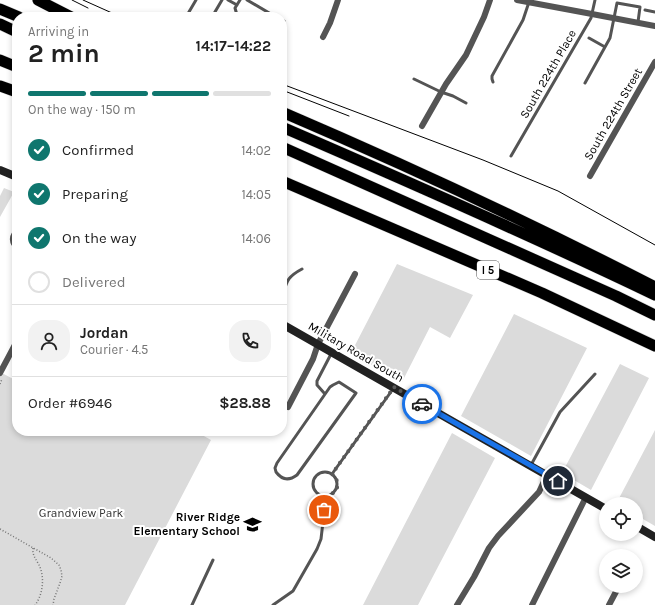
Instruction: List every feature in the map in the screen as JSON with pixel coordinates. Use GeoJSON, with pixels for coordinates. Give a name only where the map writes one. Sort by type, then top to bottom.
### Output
{"type":"FeatureCollection","features":[{"type":"Feature","properties":{"kind":"highway"},"geometry":{"type":"LineString","coordinates":[[38,0],[61,12]]}},
{"type":"Feature","properties":{"kind":"highway"},"geometry":{"type":"LineString","coordinates":[[0,9],[12,14]]}},
{"type":"Feature","properties":{"kind":"highway"},"geometry":{"type":"LineString","coordinates":[[0,24],[12,30]]}},
{"type":"Feature","properties":{"kind":"highway"},"geometry":{"type":"LineString","coordinates":[[0,60],[12,65]]}},
{"type":"Feature","properties":{"kind":"highway"},"geometry":{"type":"LineString","coordinates":[[0,86],[12,90]]}},
{"type":"Feature","properties":{"kind":"highway"},"geometry":{"type":"LineString","coordinates":[[287,114],[482,200],[655,287]]}},
{"type":"Feature","properties":{"kind":"highway"},"geometry":{"type":"LineString","coordinates":[[287,129],[542,241],[655,295]]}},
{"type":"Feature","properties":{"kind":"highway","name":"I 5"},"geometry":{"type":"LineString","coordinates":[[287,149],[616,296],[655,315]]}},
{"type":"Feature","properties":{"kind":"highway","name":"I 5"},"geometry":{"type":"LineString","coordinates":[[287,184],[542,293],[655,346]]}},
{"type":"Feature","properties":{"kind":"main road"},"geometry":{"type":"LineString","coordinates":[[0,170],[12,175]]}},
{"type":"Feature","properties":{"kind":"main road","name":"Military Road South"},"geometry":{"type":"LineString","coordinates":[[287,327],[599,505]]}},
{"type":"Feature","properties":{"kind":"main road"},"geometry":{"type":"LineString","coordinates":[[643,530],[655,537]]}},
{"type":"Feature","properties":{"kind":"street"},"geometry":{"type":"LineString","coordinates":[[323,37],[330,23],[338,0]]}},
{"type":"Feature","properties":{"kind":"street"},"geometry":{"type":"LineString","coordinates":[[422,126],[441,92],[466,55],[484,17],[490,0]]}},
{"type":"Feature","properties":{"kind":"street"},"geometry":{"type":"LineString","coordinates":[[517,0],[655,26]]}},
{"type":"Feature","properties":{"kind":"street","name":"South 224th Street"},"geometry":{"type":"LineString","coordinates":[[590,176],[655,62]]}},
{"type":"Feature","properties":{"kind":"street"},"geometry":{"type":"LineString","coordinates":[[288,407],[313,359],[318,344],[355,274]]}},
{"type":"Feature","properties":{"kind":"street"},"geometry":{"type":"LineString","coordinates":[[0,374],[12,351]]}},
{"type":"Feature","properties":{"kind":"street"},"geometry":{"type":"LineString","coordinates":[[457,605],[474,578],[489,548],[498,536],[539,492],[547,475]]}},
{"type":"Feature","properties":{"kind":"street"},"geometry":{"type":"LineString","coordinates":[[532,605],[586,497]]}},
{"type":"Feature","properties":{"kind":"street"},"geometry":{"type":"LineString","coordinates":[[609,605],[615,593]]}},
{"type":"Feature","properties":{"kind":"lane"},"geometry":{"type":"LineString","coordinates":[[189,12],[196,0]]}},
{"type":"Feature","properties":{"kind":"lane"},"geometry":{"type":"LineString","coordinates":[[215,12],[221,0]]}},
{"type":"Feature","properties":{"kind":"lane"},"geometry":{"type":"LineString","coordinates":[[228,0],[237,5]]}},
{"type":"Feature","properties":{"kind":"lane"},"geometry":{"type":"LineString","coordinates":[[236,12],[235,8],[240,0]]}},
{"type":"Feature","properties":{"kind":"lane"},"geometry":{"type":"LineString","coordinates":[[246,0],[267,12]]}},
{"type":"Feature","properties":{"kind":"lane","name":"South 224th Place"},"geometry":{"type":"LineString","coordinates":[[511,156],[584,32],[591,18],[595,0]]}},
{"type":"Feature","properties":{"kind":"lane"},"geometry":{"type":"LineString","coordinates":[[492,82],[492,76],[523,20],[526,1]]}},
{"type":"Feature","properties":{"kind":"lane"},"geometry":{"type":"LineString","coordinates":[[585,83],[610,38],[617,3],[640,7],[638,23]]}},
{"type":"Feature","properties":{"kind":"lane"},"geometry":{"type":"LineString","coordinates":[[645,10],[655,12]]}},
{"type":"Feature","properties":{"kind":"lane"},"geometry":{"type":"LineString","coordinates":[[590,38],[605,47]]}},
{"type":"Feature","properties":{"kind":"lane"},"geometry":{"type":"LineString","coordinates":[[414,79],[466,103]]}},
{"type":"Feature","properties":{"kind":"lane"},"geometry":{"type":"LineString","coordinates":[[287,282],[292,274],[302,269]]}},
{"type":"Feature","properties":{"kind":"lane"},"geometry":{"type":"LineString","coordinates":[[325,394],[317,385],[317,381],[332,352]]}},
{"type":"Feature","properties":{"kind":"lane"},"geometry":{"type":"LineString","coordinates":[[531,466],[560,412],[595,374]]}},
{"type":"Feature","properties":{"kind":"lane"},"geometry":{"type":"LineString","coordinates":[[339,382],[356,393],[297,475],[289,479],[282,478],[276,472],[275,468],[277,463],[325,394],[333,384],[339,382]]}},
{"type":"Feature","properties":{"kind":"lane"},"geometry":{"type":"LineString","coordinates":[[332,474],[394,387]]}},
{"type":"Feature","properties":{"kind":"lane"},"geometry":{"type":"LineString","coordinates":[[324,472],[328,472],[332,474],[336,480],[337,487],[333,493],[326,496],[316,492],[314,488],[314,480],[316,476],[324,472]]}},
{"type":"Feature","properties":{"kind":"lane"},"geometry":{"type":"LineString","coordinates":[[273,605],[293,591],[317,549],[321,539],[326,496]]}},
{"type":"Feature","properties":{"kind":"lane"},"geometry":{"type":"LineString","coordinates":[[192,605],[213,560]]}},
{"type":"Feature","properties":{"kind":"path"},"geometry":{"type":"LineString","coordinates":[[0,529],[51,558],[59,565],[62,576],[53,605]]}},
{"type":"Feature","properties":{"kind":"path"},"geometry":{"type":"LineString","coordinates":[[33,548],[34,557],[41,570],[42,580],[39,599],[35,605]]}},
{"type":"Feature","properties":{"kind":"green space"},"geometry":{"type":"Polygon","coordinates":[[[4,188],[12,191],[12,196],[0,217],[0,196],[4,188]]]}},
{"type":"Feature","properties":{"kind":"green space"},"geometry":{"type":"Polygon","coordinates":[[[397,264],[473,295],[450,338],[430,327],[402,382],[351,353],[397,264]]]}},
{"type":"Feature","properties":{"kind":"green space"},"geometry":{"type":"Polygon","coordinates":[[[514,314],[587,348],[531,456],[461,416],[514,314]]]}},
{"type":"Feature","properties":{"kind":"green space"},"geometry":{"type":"Polygon","coordinates":[[[620,364],[649,378],[591,490],[562,473],[620,364]]]}},
{"type":"Feature","properties":{"kind":"green space","name":"Grandview Park"},"geometry":{"type":"Polygon","coordinates":[[[0,372],[12,378],[12,436],[204,436],[211,440],[125,605],[0,605],[0,372]]]}},
{"type":"Feature","properties":{"kind":"green space"},"geometry":{"type":"Polygon","coordinates":[[[655,430],[655,526],[643,519],[643,497],[620,497],[655,430]]]}},
{"type":"Feature","properties":{"kind":"green space"},"geometry":{"type":"Polygon","coordinates":[[[452,433],[495,458],[418,605],[363,605],[452,433]]]}},
{"type":"Feature","properties":{"kind":"tram line"},"geometry":{"type":"LineString","coordinates":[[72,0],[88,8]]}},
{"type":"Feature","properties":{"kind":"tram line"},"geometry":{"type":"LineString","coordinates":[[83,0],[110,12]]}},
{"type":"Feature","properties":{"kind":"tram line"},"geometry":{"type":"LineString","coordinates":[[287,86],[483,160],[558,191],[655,245]]}},
{"type":"Feature","properties":{"kind":"tram line"},"geometry":{"type":"LineString","coordinates":[[287,92],[349,116]]}},
{"type":"Feature","properties":{"kind":"way so far"},"geometry":{"type":"LineString","coordinates":[[324,510],[326,496],[333,493],[337,487],[336,480],[332,474],[394,387],[422,404]]}},
{"type":"Feature","properties":{"kind":"place","name":"River Ridge Elementary School"},"geometry":{"type":"Point","coordinates":[253,524]}},
{"type":"Feature","properties":{"kind":"route"},"geometry":{"type":"LineString","coordinates":[[422,404],[558,481]]}}]}
